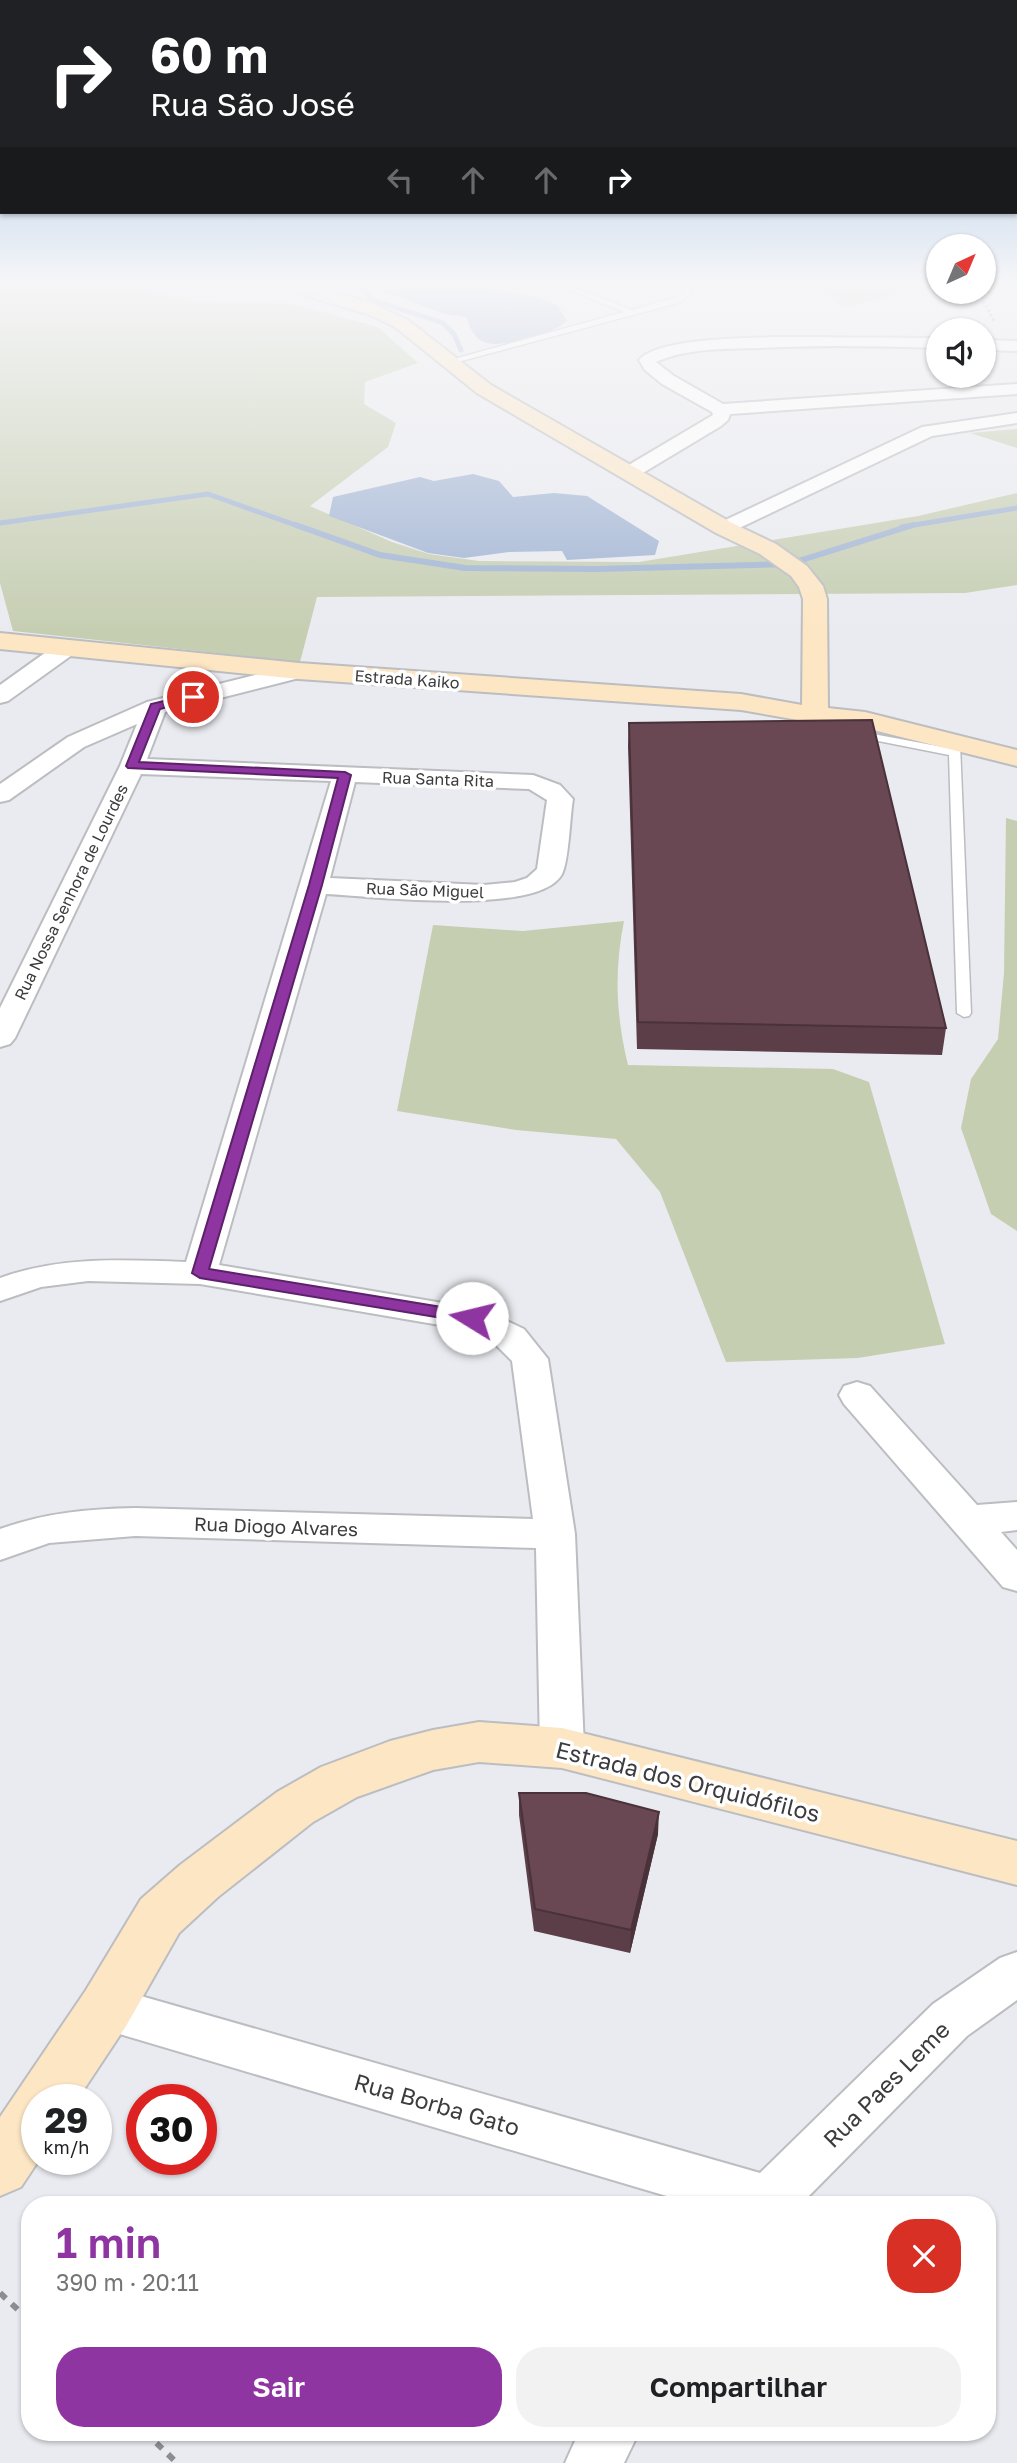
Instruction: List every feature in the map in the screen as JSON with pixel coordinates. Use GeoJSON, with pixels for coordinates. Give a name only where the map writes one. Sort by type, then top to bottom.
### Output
{"type":"FeatureCollection","features":[{"type":"Feature","properties":{"kind":"street"},"geometry":{"type":"LineString","coordinates":[[505,401],[724,528],[784,559],[811,586],[815,599],[815,715]]}},
{"type":"Feature","properties":{"kind":"street"},"geometry":{"type":"LineString","coordinates":[[706,401],[720,409],[840,401]]}},
{"type":"Feature","properties":{"kind":"street"},"geometry":{"type":"LineString","coordinates":[[629,473],[720,418],[720,409]]}},
{"type":"Feature","properties":{"kind":"street"},"geometry":{"type":"LineString","coordinates":[[724,528],[928,431],[1017,418]]}},
{"type":"Feature","properties":{"kind":"street","name":"Estrada Kaiko"},"geometry":{"type":"LineString","coordinates":[[0,641],[64,650],[299,671],[741,702],[815,715],[865,719],[954,747],[1017,758]]}},
{"type":"Feature","properties":{"kind":"street"},"geometry":{"type":"LineString","coordinates":[[0,696],[64,650]]}},
{"type":"Feature","properties":{"kind":"street"},"geometry":{"type":"LineString","coordinates":[[0,795],[76,742],[155,707],[299,671]]}},
{"type":"Feature","properties":{"kind":"street","name":"Rua Nossa Senhora de Lourdes"},"geometry":{"type":"LineString","coordinates":[[0,1038],[132,766],[155,707]]}},
{"type":"Feature","properties":{"kind":"street","name":"Rua Santa Rita"},"geometry":{"type":"LineString","coordinates":[[132,766],[533,782]]}},
{"type":"Feature","properties":{"kind":"street"},"geometry":{"type":"LineString","coordinates":[[200,1273],[345,775]]}},
{"type":"Feature","properties":{"kind":"street","name":"Rua São Miguel"},"geometry":{"type":"LineString","coordinates":[[315,885],[484,893],[518,890],[536,884],[550,872],[561,799],[551,790],[533,782]]}},
{"type":"Feature","properties":{"kind":"street"},"geometry":{"type":"LineString","coordinates":[[0,1290],[36,1277],[88,1270],[200,1273],[472,1318],[499,1327],[517,1340],[530,1359],[555,1534],[562,1748]]}},
{"type":"Feature","properties":{"kind":"street"},"geometry":{"type":"LineString","coordinates":[[0,1274],[36,1277]]}},
{"type":"Feature","properties":{"kind":"street"},"geometry":{"type":"LineString","coordinates":[[857,1395],[1017,1576]]}},
{"type":"Feature","properties":{"kind":"street"},"geometry":{"type":"LineString","coordinates":[[970,1520],[1017,1516]]}},
{"type":"Feature","properties":{"kind":"street","name":"Rua Diogo Alvares"},"geometry":{"type":"LineString","coordinates":[[0,1545],[11,1539],[47,1530],[89,1523],[135,1522],[555,1534]]}},
{"type":"Feature","properties":{"kind":"street","name":"Estrada dos Orquidófilos"},"geometry":{"type":"LineString","coordinates":[[55,2084],[106,2008],[160,1916],[247,1842],[306,1801],[339,1782],[390,1762],[433,1750],[479,1742],[562,1748],[1017,1863]]}},
{"type":"Feature","properties":{"kind":"street","name":"Rua Paes Leme"},"geometry":{"type":"LineString","coordinates":[[773,2196],[950,2020],[1017,1973]]}},
{"type":"Feature","properties":{"kind":"street","name":"Rua Borba Gato"},"geometry":{"type":"LineString","coordinates":[[106,2008],[742,2196]]}},
{"type":"Feature","properties":{"kind":"street"},"geometry":{"type":"LineString","coordinates":[[0,2167],[21,2136]]}},
{"type":"Feature","properties":{"kind":"street"},"geometry":{"type":"LineString","coordinates":[[593,2463],[606,2441]]}},
{"type":"Feature","properties":{"kind":"lane"},"geometry":{"type":"LineString","coordinates":[[841,734],[954,747],[964,1013]]}},
{"type":"Feature","properties":{"kind":"path"},"geometry":{"type":"LineString","coordinates":[[0,2293],[21,2313]]}},
{"type":"Feature","properties":{"kind":"path"},"geometry":{"type":"LineString","coordinates":[[154,2441],[177,2463]]}},
{"type":"Feature","properties":{"kind":"green space"},"geometry":{"type":"Polygon","coordinates":[[[0,401],[364,401],[364,404],[396,423],[388,447],[310,506],[392,542],[429,554],[479,561],[639,562],[918,516],[1017,493],[1017,585],[965,593],[317,597],[300,662],[13,631],[0,583],[0,401]]]}},
{"type":"Feature","properties":{"kind":"green space"},"geometry":{"type":"Polygon","coordinates":[[[1017,429],[1017,448],[970,433],[1017,429]]]}},
{"type":"Feature","properties":{"kind":"green space"},"geometry":{"type":"Polygon","coordinates":[[[1006,818],[1017,821],[1017,1231],[991,1214],[961,1128],[971,1079],[998,1039],[1004,973],[1006,818]]]}},
{"type":"Feature","properties":{"kind":"green space"},"geometry":{"type":"Polygon","coordinates":[[[624,921],[618,993],[628,1065],[833,1069],[869,1082],[945,1344],[858,1358],[726,1362],[660,1192],[616,1139],[516,1130],[397,1111],[433,925],[523,931],[624,921]]]}},
{"type":"Feature","properties":{"kind":"water"},"geometry":{"type":"Polygon","coordinates":[[[473,474],[499,481],[513,497],[554,493],[587,496],[659,541],[655,555],[567,560],[562,551],[509,552],[464,558],[428,553],[329,516],[333,497],[420,477],[434,481],[473,474]]]}},
{"type":"Feature","properties":{"kind":"building"},"geometry":{"type":"Polygon","coordinates":[[[872,720],[946,1028],[638,1022],[629,723],[872,720]]]}},
{"type":"Feature","properties":{"kind":"building"},"geometry":{"type":"Polygon","coordinates":[[[519,1793],[586,1793],[659,1812],[631,1930],[535,1909],[519,1793]]]}},
{"type":"Feature","properties":{"kind":"waterway"},"geometry":{"type":"LineString","coordinates":[[0,523],[208,494],[301,527]]}},
{"type":"Feature","properties":{"kind":"waterway"},"geometry":{"type":"LineString","coordinates":[[912,525],[1017,508]]}},
{"type":"Feature","properties":{"kind":"waterway"},"geometry":{"type":"LineString","coordinates":[[296,525],[380,555],[465,568],[596,569],[789,564],[912,525]]}},
{"type":"Feature","properties":{"kind":"waterway"},"geometry":{"type":"LineString","coordinates":[[902,527],[912,525]]}},
{"type":"Feature","properties":{"kind":"route"},"geometry":{"type":"LineString","coordinates":[[193,697],[155,707],[132,766],[345,775],[200,1273],[472,1318]]}}]}
